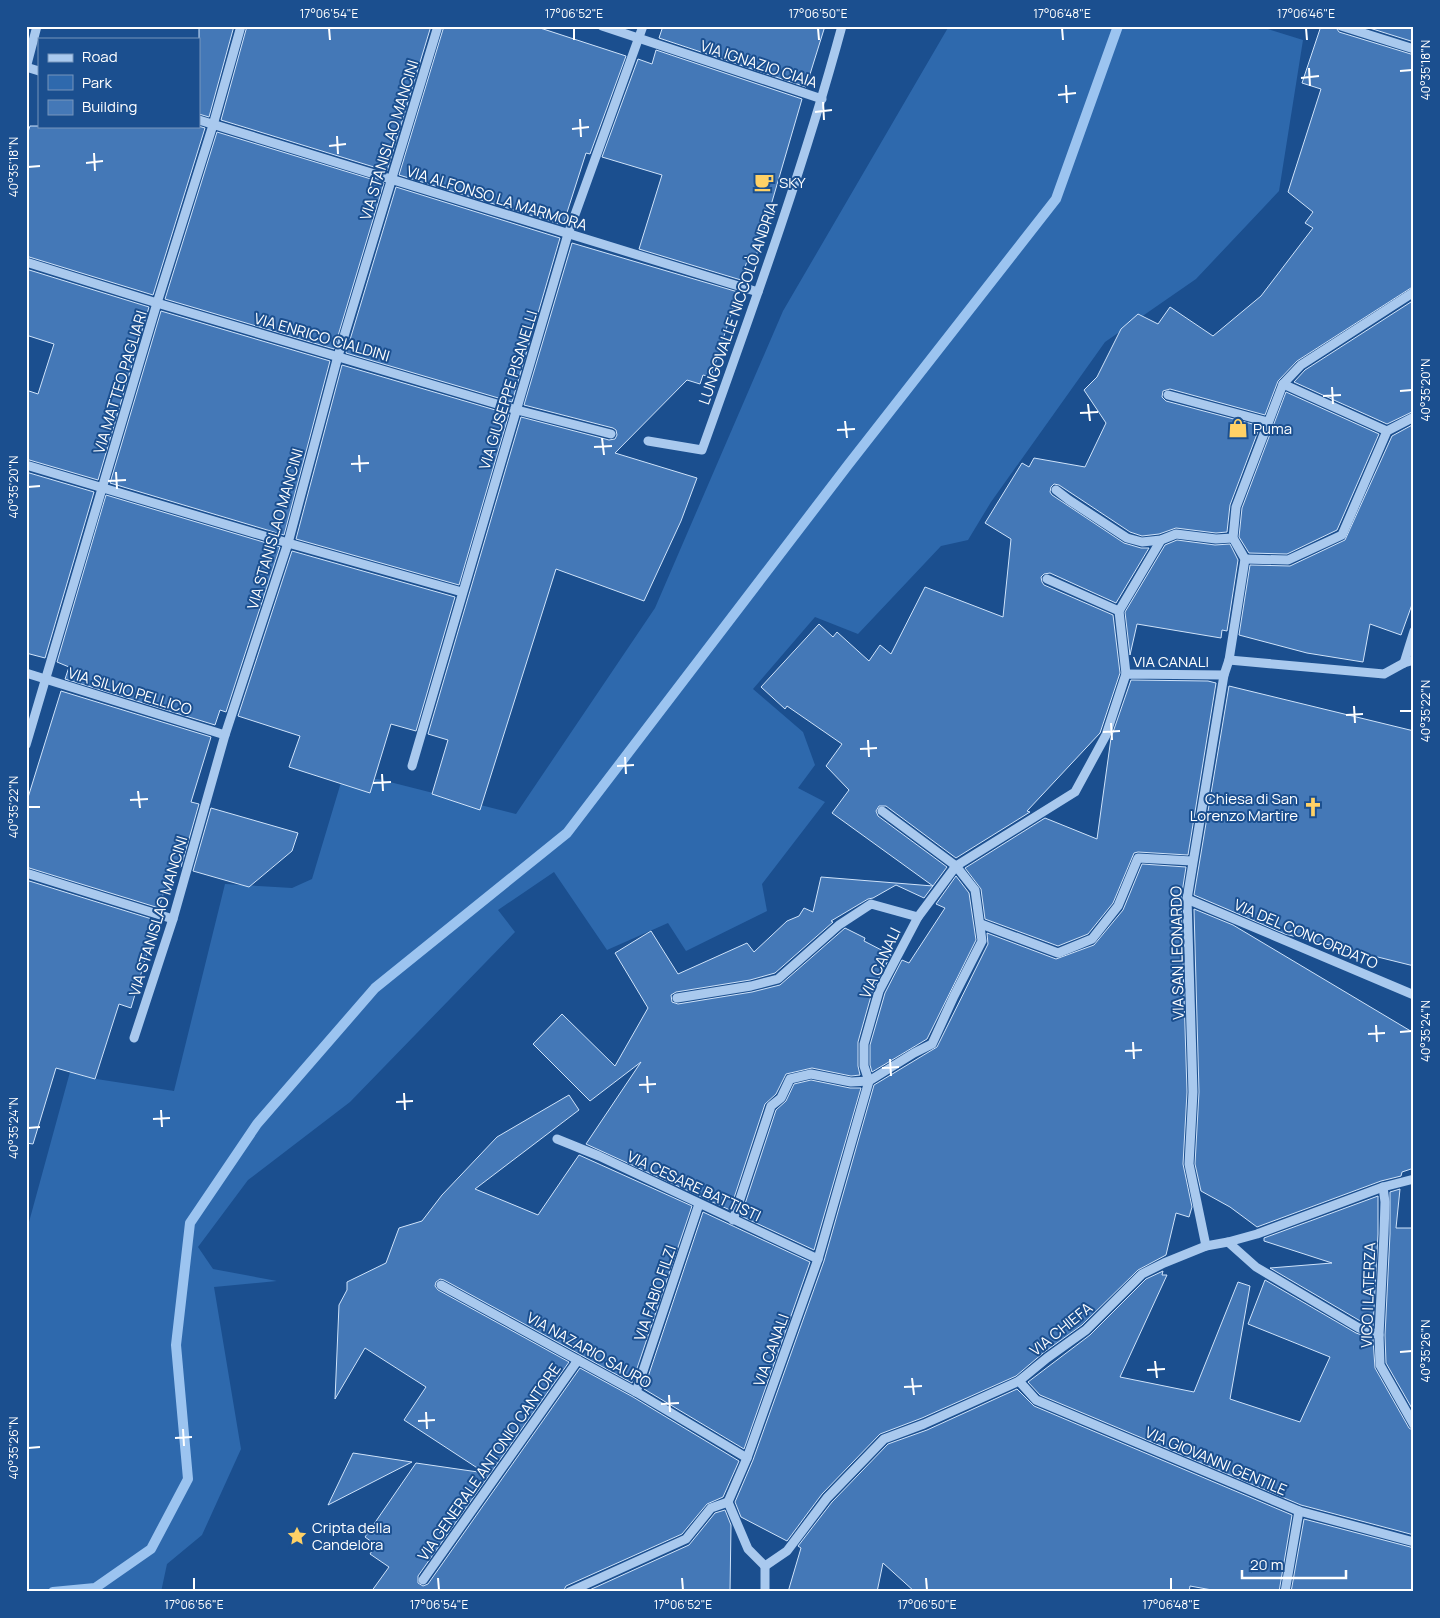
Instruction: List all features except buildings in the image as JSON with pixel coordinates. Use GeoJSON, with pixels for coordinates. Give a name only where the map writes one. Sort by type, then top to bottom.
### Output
{"type":"FeatureCollection","features":[{"type":"Feature","properties":{"kind":"street"},"geometry":{"type":"LineString","coordinates":[[26,68],[37,26]]}},
{"type":"Feature","properties":{"kind":"street","name":"VIA MATTEO PAGLIARI"},"geometry":{"type":"LineString","coordinates":[[26,745],[157,303],[213,125],[241,26]]}},
{"type":"Feature","properties":{"kind":"street","name":"VIA STANISLAO MANCINI"},"geometry":{"type":"LineString","coordinates":[[134,1038],[173,919],[225,735],[288,543],[338,356],[438,26]]}},
{"type":"Feature","properties":{"kind":"street","name":"VIA IGNAZIO CIAIA"},"geometry":{"type":"LineString","coordinates":[[602,26],[822,99]]}},
{"type":"Feature","properties":{"kind":"street","name":"VIA GIUSEPPE PISANELLI"},"geometry":{"type":"LineString","coordinates":[[412,766],[568,234],[643,26]]}},
{"type":"Feature","properties":{"kind":"street","name":"LUNGOVALLE NICCOLÒ ANDRIA"},"geometry":{"type":"LineString","coordinates":[[648,441],[702,450],[758,292],[822,99],[842,26]]}},
{"type":"Feature","properties":{"kind":"street"},"geometry":{"type":"LineString","coordinates":[[1341,26],[1414,49]]}},
{"type":"Feature","properties":{"kind":"street","name":"VIA ALFONSO LA MARMORA"},"geometry":{"type":"LineString","coordinates":[[200,120],[758,292]]}},
{"type":"Feature","properties":{"kind":"street","name":"VIA ENRICO CIALDINI"},"geometry":{"type":"LineString","coordinates":[[26,262],[517,410],[612,434]]}},
{"type":"Feature","properties":{"kind":"street"},"geometry":{"type":"LineString","coordinates":[[1414,292],[1301,365],[1283,384],[1236,507],[1233,538],[1244,559],[1288,560],[1342,535],[1387,431],[1414,417]]}},
{"type":"Feature","properties":{"kind":"street"},"geometry":{"type":"LineString","coordinates":[[1283,384],[1387,431]]}},
{"type":"Feature","properties":{"kind":"street"},"geometry":{"type":"LineString","coordinates":[[1168,395],[1268,422]]}},
{"type":"Feature","properties":{"kind":"street"},"geometry":{"type":"LineString","coordinates":[[26,465],[288,543],[462,592]]}},
{"type":"Feature","properties":{"kind":"street"},"geometry":{"type":"LineString","coordinates":[[1056,490],[1068,500],[1127,538],[1142,542],[1161,540],[1176,534],[1216,540],[1233,538]]}},
{"type":"Feature","properties":{"kind":"street"},"geometry":{"type":"LineString","coordinates":[[1126,674],[1119,611],[1161,540]]}},
{"type":"Feature","properties":{"kind":"street","name":"VIA SAN LEONARDO"},"geometry":{"type":"LineString","coordinates":[[1206,1246],[1189,1164],[1193,1092],[1186,899],[1224,675],[1229,660],[1244,559]]}},
{"type":"Feature","properties":{"kind":"street"},"geometry":{"type":"LineString","coordinates":[[1047,579],[1119,611]]}},
{"type":"Feature","properties":{"kind":"street"},"geometry":{"type":"LineString","coordinates":[[1404,663],[1414,631]]}},
{"type":"Feature","properties":{"kind":"street"},"geometry":{"type":"LineString","coordinates":[[1229,660],[1384,674],[1404,663],[1414,660]]}},
{"type":"Feature","properties":{"kind":"street","name":"VIA SILVIO PELLICO"},"geometry":{"type":"LineString","coordinates":[[26,674],[225,735]]}},
{"type":"Feature","properties":{"kind":"street","name":"VIA CANALI"},"geometry":{"type":"LineString","coordinates":[[728,1502],[747,1458],[818,1259],[869,1081],[864,1066],[864,1044],[879,991],[918,917],[956,866],[1075,792],[1106,735],[1126,674],[1224,675]]}},
{"type":"Feature","properties":{"kind":"street"},"geometry":{"type":"LineString","coordinates":[[733,1220],[772,1106],[781,1098],[790,1079],[810,1074],[851,1082],[869,1081],[932,1044],[982,941],[975,890],[956,866],[882,811]]}},
{"type":"Feature","properties":{"kind":"street"},"geometry":{"type":"LineString","coordinates":[[981,924],[1058,952],[1092,939],[1118,906],[1138,858],[1192,861]]}},
{"type":"Feature","properties":{"kind":"street"},"geometry":{"type":"LineString","coordinates":[[26,873],[173,919]]}},
{"type":"Feature","properties":{"kind":"street","name":"VIA DEL CONCORDATO"},"geometry":{"type":"LineString","coordinates":[[1186,899],[1414,995]]}},
{"type":"Feature","properties":{"kind":"street"},"geometry":{"type":"LineString","coordinates":[[677,998],[723,991],[778,979],[839,925],[871,904],[918,917]]}},
{"type":"Feature","properties":{"kind":"street","name":"VIA CESARE BATTISTI"},"geometry":{"type":"LineString","coordinates":[[557,1139],[599,1156],[818,1259]]}},
{"type":"Feature","properties":{"kind":"street","name":"VIA CHIEFA"},"geometry":{"type":"LineString","coordinates":[[765,1566],[787,1550],[827,1498],[884,1439],[924,1424],[1019,1381],[1086,1330],[1142,1274],[1206,1246],[1257,1234],[1382,1187],[1414,1178]]}},
{"type":"Feature","properties":{"kind":"street","name":"VICO I LATERZA"},"geometry":{"type":"LineString","coordinates":[[1382,1187],[1384,1234],[1379,1335],[1380,1365],[1414,1425]]}},
{"type":"Feature","properties":{"kind":"street","name":"VIA FABIO FILZI"},"geometry":{"type":"LineString","coordinates":[[636,1392],[699,1204]]}},
{"type":"Feature","properties":{"kind":"street"},"geometry":{"type":"LineString","coordinates":[[1228,1242],[1256,1267],[1359,1328],[1379,1335]]}},
{"type":"Feature","properties":{"kind":"street","name":"VIA NAZARIO SAURO"},"geometry":{"type":"LineString","coordinates":[[442,1285],[636,1392],[747,1458]]}},
{"type":"Feature","properties":{"kind":"street","name":"VIA GENERALE ANTONIO CANTORE"},"geometry":{"type":"LineString","coordinates":[[423,1580],[578,1360]]}},
{"type":"Feature","properties":{"kind":"street","name":"VIA GIOVANNI GENTILE"},"geometry":{"type":"LineString","coordinates":[[1019,1381],[1036,1400],[1299,1511],[1414,1542]]}},
{"type":"Feature","properties":{"kind":"street"},"geometry":{"type":"LineString","coordinates":[[570,1592],[686,1539],[711,1508],[728,1502],[748,1549],[765,1566],[765,1592]]}},
{"type":"Feature","properties":{"kind":"street"},"geometry":{"type":"LineString","coordinates":[[1285,1592],[1299,1511]]}},
{"type":"Feature","properties":{"kind":"green space"},"geometry":{"type":"Polygon","coordinates":[[[949,26],[1258,26],[1303,40],[1279,191],[1196,279],[1105,342],[991,502],[968,540],[941,546],[858,634],[815,617],[753,689],[803,732],[815,765],[798,788],[825,802],[762,884],[767,911],[686,951],[668,923],[607,950],[554,872],[498,910],[515,932],[350,1102],[248,1180],[198,1247],[213,1269],[277,1281],[214,1287],[241,1449],[202,1535],[167,1564],[161,1592],[26,1592],[26,1233],[70,1072],[90,1078],[174,1091],[225,884],[292,888],[312,879],[342,779],[378,779],[516,814],[655,608],[783,311],[949,26]]]}},
{"type":"Feature","properties":{"kind":"waterway"},"geometry":{"type":"LineString","coordinates":[[53,1592],[95,1588],[151,1549],[188,1479],[176,1345],[190,1223],[257,1124],[375,988],[567,833],[848,465],[1056,199],[1118,26]]}},
{"type":"Feature","properties":{"kind":"place","name":"SKY"},"geometry":{"type":"Point","coordinates":[764,182]}},
{"type":"Feature","properties":{"kind":"place","name":"Puma"},"geometry":{"type":"Point","coordinates":[1238,428]}},
{"type":"Feature","properties":{"kind":"place","name":"Chiesa di San Lorenzo Martire"},"geometry":{"type":"Point","coordinates":[1313,807]}},
{"type":"Feature","properties":{"kind":"place","name":"Cripta della Candelora"},"geometry":{"type":"Point","coordinates":[297,1536]}}]}
